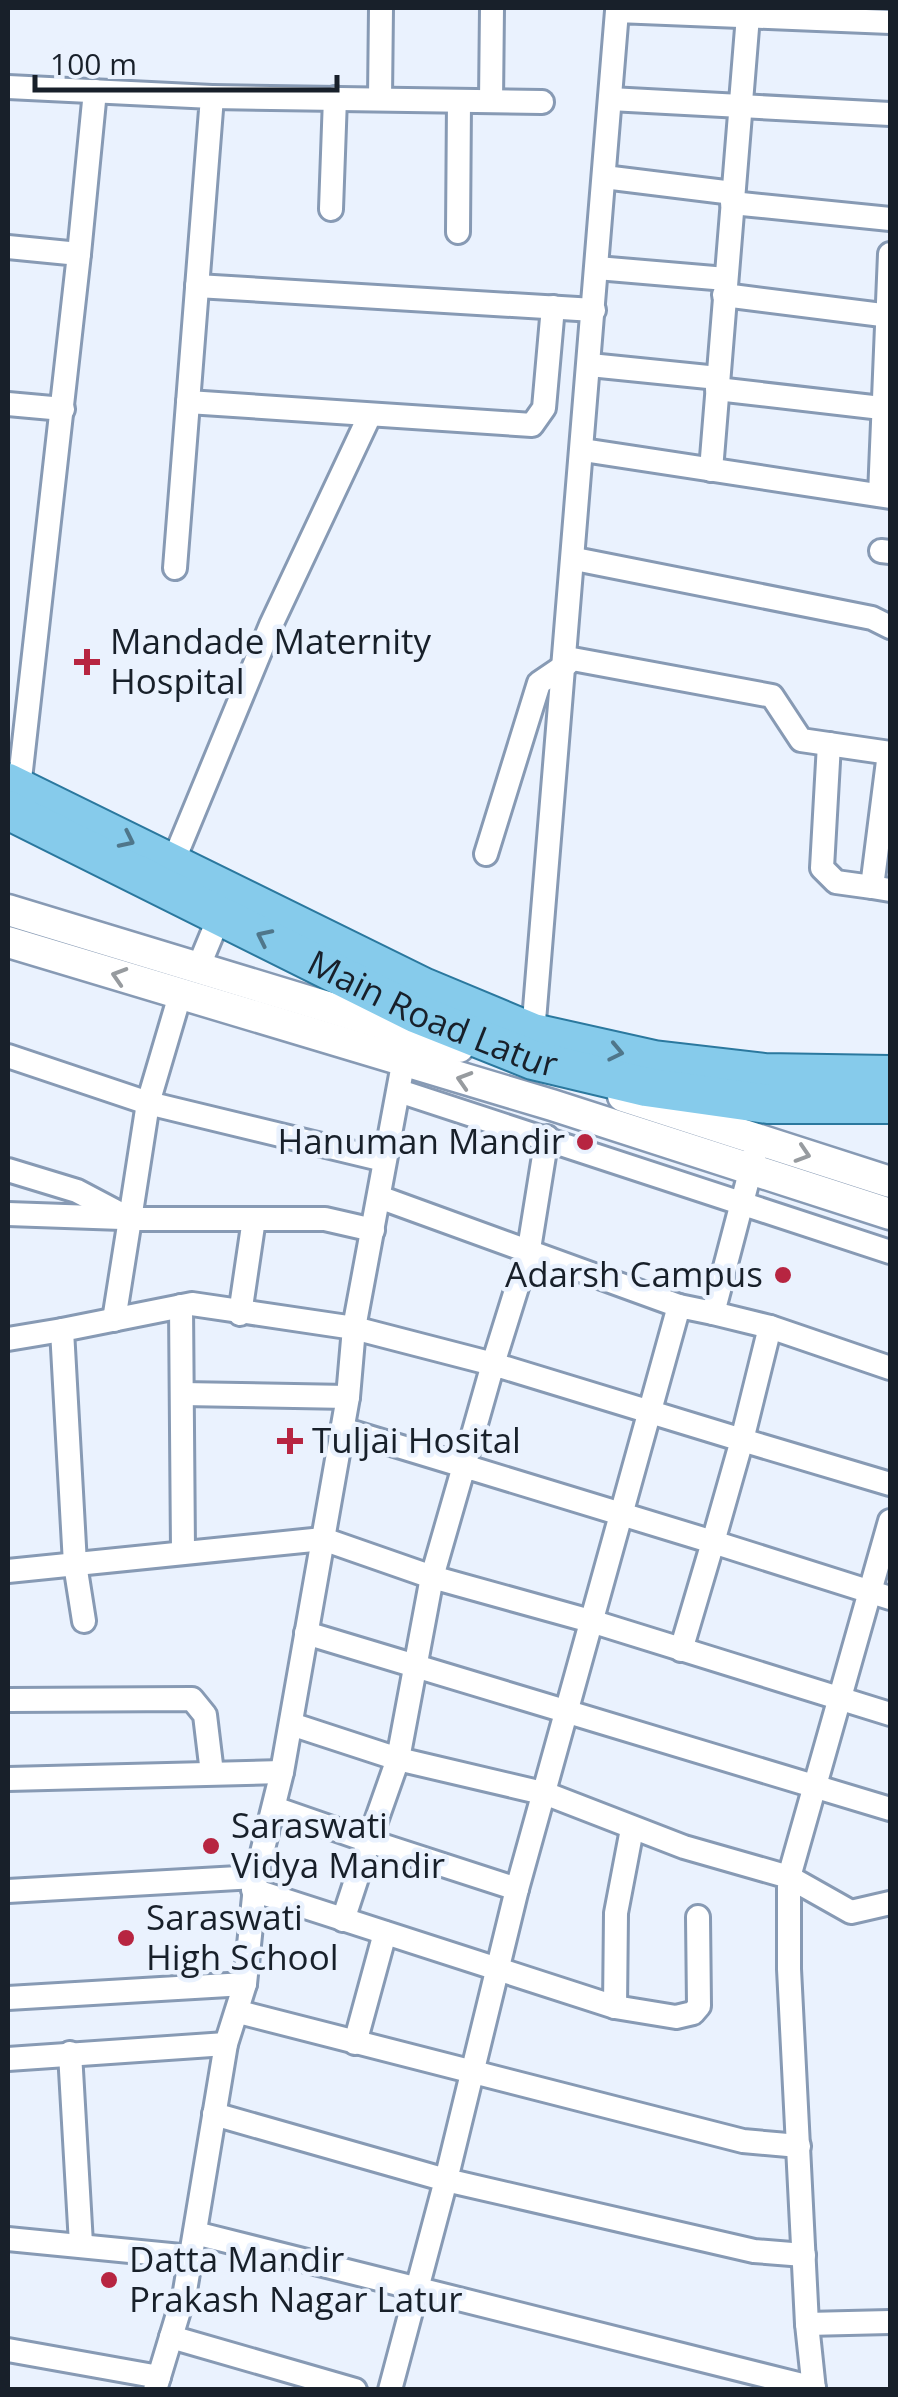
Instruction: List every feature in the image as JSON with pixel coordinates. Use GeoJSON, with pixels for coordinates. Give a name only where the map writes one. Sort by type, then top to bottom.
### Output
{"type":"FeatureCollection","features":[{"type":"Feature","properties":{"kind":"main road","name":"Main Road Latur"},"geometry":{"type":"LineString","coordinates":[[11,794],[173,862],[410,1037]]}},
{"type":"Feature","properties":{"kind":"main road","name":"Main Road Latur"},"geometry":{"type":"LineString","coordinates":[[11,794],[220,916],[410,1037],[646,1087],[759,1138],[890,1104]]}},
{"type":"Feature","properties":{"kind":"main road","name":"Main Road Latur"},"geometry":{"type":"LineString","coordinates":[[531,1065],[654,1060],[765,1073],[890,1076]]}},
{"type":"Feature","properties":{"kind":"street"},"geometry":{"type":"LineString","coordinates":[[380,8],[380,98]]}},
{"type":"Feature","properties":{"kind":"street"},"geometry":{"type":"LineString","coordinates":[[491,101],[492,8]]}},
{"type":"Feature","properties":{"kind":"street"},"geometry":{"type":"LineString","coordinates":[[531,1065],[567,661],[617,11],[890,22]]}},
{"type":"Feature","properties":{"kind":"street"},"geometry":{"type":"LineString","coordinates":[[711,470],[748,16]]}},
{"type":"Feature","properties":{"kind":"street"},"geometry":{"type":"LineString","coordinates":[[8,87],[212,97],[542,102]]}},
{"type":"Feature","properties":{"kind":"street"},"geometry":{"type":"LineString","coordinates":[[11,794],[63,409],[95,91]]}},
{"type":"Feature","properties":{"kind":"street"},"geometry":{"type":"LineString","coordinates":[[175,568],[212,97]]}},
{"type":"Feature","properties":{"kind":"street"},"geometry":{"type":"LineString","coordinates":[[331,209],[335,98]]}},
{"type":"Feature","properties":{"kind":"street"},"geometry":{"type":"LineString","coordinates":[[610,99],[890,114]]}},
{"type":"Feature","properties":{"kind":"street"},"geometry":{"type":"LineString","coordinates":[[458,232],[460,102]]}},
{"type":"Feature","properties":{"kind":"street"},"geometry":{"type":"LineString","coordinates":[[604,177],[890,220]]}},
{"type":"Feature","properties":{"kind":"street"},"geometry":{"type":"LineString","coordinates":[[8,247],[79,254]]}},
{"type":"Feature","properties":{"kind":"street"},"geometry":{"type":"LineString","coordinates":[[583,450],[885,496],[890,254]]}},
{"type":"Feature","properties":{"kind":"street"},"geometry":{"type":"LineString","coordinates":[[597,268],[889,316]]}},
{"type":"Feature","properties":{"kind":"street"},"geometry":{"type":"LineString","coordinates":[[196,286],[594,310]]}},
{"type":"Feature","properties":{"kind":"street"},"geometry":{"type":"LineString","coordinates":[[188,402],[532,425],[544,408],[553,307]]}},
{"type":"Feature","properties":{"kind":"street"},"geometry":{"type":"LineString","coordinates":[[590,364],[888,409]]}},
{"type":"Feature","properties":{"kind":"street"},"geometry":{"type":"LineString","coordinates":[[8,404],[63,409]]}},
{"type":"Feature","properties":{"kind":"street"},"geometry":{"type":"LineString","coordinates":[[173,862],[271,625],[369,416]]}},
{"type":"Feature","properties":{"kind":"street"},"geometry":{"type":"LineString","coordinates":[[575,559],[872,618],[890,627]]}},
{"type":"Feature","properties":{"kind":"street"},"geometry":{"type":"LineString","coordinates":[[486,854],[539,684],[567,661],[772,696],[800,740],[828,744],[890,753],[881,889],[836,882],[822,868],[828,744]]}},
{"type":"Feature","properties":{"kind":"street"},"geometry":{"type":"LineString","coordinates":[[8,910],[410,1037],[547,1137],[890,1252]]}},
{"type":"Feature","properties":{"kind":"street"},"geometry":{"type":"LineString","coordinates":[[198,968],[220,916]]}},
{"type":"Feature","properties":{"kind":"street"},"geometry":{"type":"LineString","coordinates":[[8,942],[180,995],[410,1037],[531,1065],[890,1182]]}},
{"type":"Feature","properties":{"kind":"street"},"geometry":{"type":"LineString","coordinates":[[114,1320],[148,1103],[180,995]]}},
{"type":"Feature","properties":{"kind":"street"},"geometry":{"type":"LineString","coordinates":[[8,2350],[157,2383],[190,2257],[226,2044],[245,1984],[254,1883],[282,1772],[348,1397],[354,1328],[410,1037]]}},
{"type":"Feature","properties":{"kind":"street"},"geometry":{"type":"LineString","coordinates":[[8,1056],[148,1103],[384,1160]]}},
{"type":"Feature","properties":{"kind":"street"},"geometry":{"type":"LineString","coordinates":[[343,1920],[398,1759],[432,1577],[529,1249],[547,1137]]}},
{"type":"Feature","properties":{"kind":"street"},"geometry":{"type":"LineString","coordinates":[[713,1313],[759,1138]]}},
{"type":"Feature","properties":{"kind":"street"},"geometry":{"type":"LineString","coordinates":[[759,1138],[890,1214]]}},
{"type":"Feature","properties":{"kind":"street"},"geometry":{"type":"LineString","coordinates":[[8,1170],[76,1191],[130,1219]]}},
{"type":"Feature","properties":{"kind":"street"},"geometry":{"type":"LineString","coordinates":[[379,1197],[679,1306],[770,1327],[890,1368]]}},
{"type":"Feature","properties":{"kind":"street"},"geometry":{"type":"LineString","coordinates":[[8,1214],[130,1219],[325,1219],[373,1230]]}},
{"type":"Feature","properties":{"kind":"street"},"geometry":{"type":"LineString","coordinates":[[240,1314],[254,1219]]}},
{"type":"Feature","properties":{"kind":"street"},"geometry":{"type":"LineString","coordinates":[[181,1306],[183,1552]]}},
{"type":"Feature","properties":{"kind":"street"},"geometry":{"type":"LineString","coordinates":[[8,1338],[181,1306],[354,1328],[652,1410],[890,1484]]}},
{"type":"Feature","properties":{"kind":"street"},"geometry":{"type":"LineString","coordinates":[[390,2390],[517,1889],[569,1714],[679,1306]]}},
{"type":"Feature","properties":{"kind":"street"},"geometry":{"type":"LineString","coordinates":[[681,1650],[742,1440],[770,1327]]}},
{"type":"Feature","properties":{"kind":"street"},"geometry":{"type":"LineString","coordinates":[[62,1330],[75,1564],[84,1621]]}},
{"type":"Feature","properties":{"kind":"street"},"geometry":{"type":"LineString","coordinates":[[182,1394],[348,1397]]}},
{"type":"Feature","properties":{"kind":"street"},"geometry":{"type":"LineString","coordinates":[[342,1429],[880,1594]]}},
{"type":"Feature","properties":{"kind":"street"},"geometry":{"type":"LineString","coordinates":[[194,2233],[814,2389],[807,2324],[789,1969],[789,1877],[839,1698],[880,1594],[890,1521]]}},
{"type":"Feature","properties":{"kind":"street"},"geometry":{"type":"LineString","coordinates":[[8,1571],[323,1539],[432,1577],[594,1622],[890,1714]]}},
{"type":"Feature","properties":{"kind":"street"},"geometry":{"type":"LineString","coordinates":[[306,1633],[890,1809]]}},
{"type":"Feature","properties":{"kind":"street"},"geometry":{"type":"LineString","coordinates":[[8,1700],[192,1699],[205,1715],[212,1774]]}},
{"type":"Feature","properties":{"kind":"street"},"geometry":{"type":"LineString","coordinates":[[290,1724],[398,1759],[546,1794],[632,1829],[789,1877],[851,1912],[890,1903]]}},
{"type":"Feature","properties":{"kind":"street"},"geometry":{"type":"LineString","coordinates":[[8,1779],[282,1772]]}},
{"type":"Feature","properties":{"kind":"street"},"geometry":{"type":"LineString","coordinates":[[274,1808],[517,1889]]}},
{"type":"Feature","properties":{"kind":"street"},"geometry":{"type":"LineString","coordinates":[[615,2006],[616,1914],[632,1829]]}},
{"type":"Feature","properties":{"kind":"street"},"geometry":{"type":"LineString","coordinates":[[8,1891],[254,1883],[343,1920],[497,1971],[615,2006],[676,2017],[693,2014],[699,2006],[698,1916]]}},
{"type":"Feature","properties":{"kind":"street"},"geometry":{"type":"LineString","coordinates":[[355,2043],[385,1934]]}},
{"type":"Feature","properties":{"kind":"street"},"geometry":{"type":"LineString","coordinates":[[8,1998],[245,1984]]}},
{"type":"Feature","properties":{"kind":"street"},"geometry":{"type":"LineString","coordinates":[[239,2012],[743,2142],[799,2146]]}},
{"type":"Feature","properties":{"kind":"street"},"geometry":{"type":"LineString","coordinates":[[8,2059],[226,2044]]}},
{"type":"Feature","properties":{"kind":"street"},"geometry":{"type":"LineString","coordinates":[[70,2054],[81,2244]]}},
{"type":"Feature","properties":{"kind":"street"},"geometry":{"type":"LineString","coordinates":[[214,2114],[446,2180],[754,2252],[804,2255]]}},
{"type":"Feature","properties":{"kind":"street"},"geometry":{"type":"LineString","coordinates":[[8,2238],[190,2257]]}},
{"type":"Feature","properties":{"kind":"street"},"geometry":{"type":"LineString","coordinates":[[807,2324],[890,2322]]}},
{"type":"Feature","properties":{"kind":"street"},"geometry":{"type":"LineString","coordinates":[[171,2337],[355,2390]]}},
{"type":"Feature","properties":{"kind":"place","name":"Mandade Maternity Hospital"},"geometry":{"type":"Point","coordinates":[87,662]}},
{"type":"Feature","properties":{"kind":"place","name":"Hanuman Mandir"},"geometry":{"type":"Point","coordinates":[585,1142]}},
{"type":"Feature","properties":{"kind":"place","name":"Adarsh Campus"},"geometry":{"type":"Point","coordinates":[783,1275]}},
{"type":"Feature","properties":{"kind":"place","name":"Tuljai Hosital"},"geometry":{"type":"Point","coordinates":[290,1441]}},
{"type":"Feature","properties":{"kind":"place","name":"Saraswati Vidya Mandir"},"geometry":{"type":"Point","coordinates":[211,1846]}},
{"type":"Feature","properties":{"kind":"place","name":"Saraswati High School"},"geometry":{"type":"Point","coordinates":[126,1938]}},
{"type":"Feature","properties":{"kind":"place","name":"Datta Mandir Prakash Nagar Latur"},"geometry":{"type":"Point","coordinates":[109,2280]}}]}
